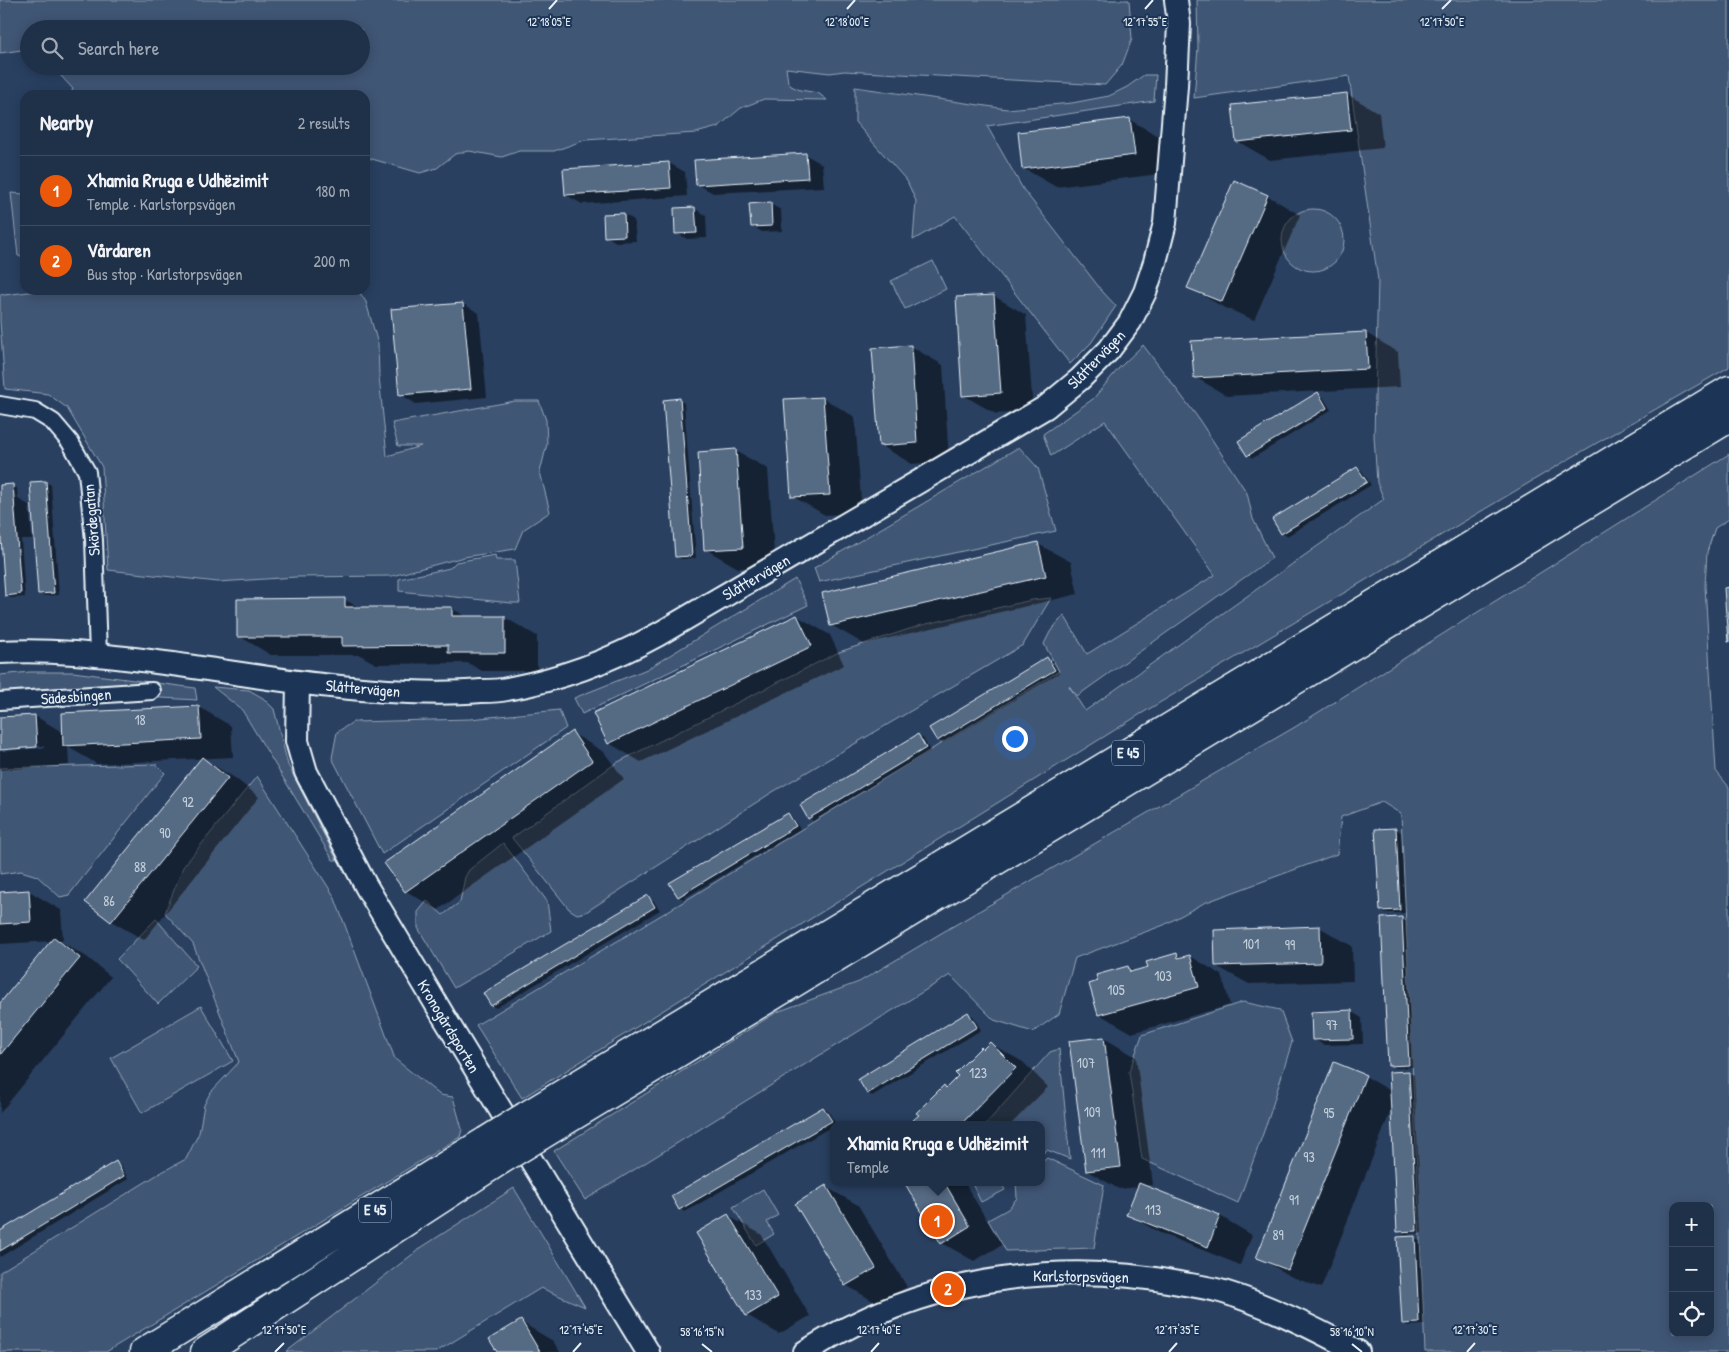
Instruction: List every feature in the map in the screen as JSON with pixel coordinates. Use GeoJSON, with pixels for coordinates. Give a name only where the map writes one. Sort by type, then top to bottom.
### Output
{"type":"FeatureCollection","features":[{"type":"Feature","properties":{"kind":"highway","name":"E 45"},"geometry":{"type":"LineString","coordinates":[[144,1352],[493,1151],[1729,390]]}},
{"type":"Feature","properties":{"kind":"highway","name":"E 45"},"geometry":{"type":"LineString","coordinates":[[533,1126],[1729,418]]}},
{"type":"Feature","properties":{"kind":"highway","name":"E 45"},"geometry":{"type":"LineString","coordinates":[[205,1352],[493,1151]]}},
{"type":"Feature","properties":{"kind":"street","name":"Slåttervägen"},"geometry":{"type":"LineString","coordinates":[[0,652],[32,650],[65,651],[298,682],[388,691],[448,693],[506,690],[555,678],[624,653],[659,634],[1046,406],[1080,379],[1109,350],[1130,322],[1145,292],[1165,223],[1175,104],[1179,24],[1176,0]]}},
{"type":"Feature","properties":{"kind":"street","name":"Skördegatan"},"geometry":{"type":"LineString","coordinates":[[0,405],[35,410],[54,422],[70,442],[87,472],[94,540],[98,655]]}},
{"type":"Feature","properties":{"kind":"street","name":"Kronogårdsporten"},"geometry":{"type":"LineString","coordinates":[[298,682],[297,741],[306,772],[366,886],[648,1352]]}},
{"type":"Feature","properties":{"kind":"street","name":"Sädesbingen"},"geometry":{"type":"LineString","coordinates":[[0,701],[152,692]]}},
{"type":"Feature","properties":{"kind":"street","name":"Karlstorpsvägen"},"geometry":{"type":"LineString","coordinates":[[806,1352],[863,1322],[899,1306],[948,1289],[992,1279],[1037,1274],[1090,1272],[1150,1278],[1225,1292],[1259,1304],[1312,1328],[1358,1352]]}},
{"type":"Feature","properties":{"kind":"shaded area"},"geometry":{"type":"Polygon","coordinates":[[[0,0],[1129,0],[1132,39],[1122,65],[1105,85],[844,71],[830,73],[786,68],[788,82],[791,86],[800,90],[818,93],[827,100],[764,99],[741,108],[718,127],[696,133],[585,140],[554,151],[519,151],[502,157],[469,151],[455,154],[437,168],[420,173],[370,158],[370,90],[72,90],[60,75],[370,75],[370,20],[20,20],[20,50],[0,53],[0,0]]]}},
{"type":"Feature","properties":{"kind":"shaded area"},"geometry":{"type":"Polygon","coordinates":[[[1197,0],[1729,0],[1729,367],[1569,459],[1139,715],[522,1098],[476,1025],[683,902],[1059,671],[1044,644],[1050,632],[1064,615],[1087,654],[1215,575],[1105,421],[1051,456],[1043,434],[1093,399],[1119,368],[1143,345],[1196,415],[1247,493],[1253,519],[1272,558],[1077,696],[1069,686],[1085,711],[1384,499],[1377,483],[1374,436],[1378,280],[1349,76],[1194,98],[1198,48],[1197,0]]]}},
{"type":"Feature","properties":{"kind":"shaded area"},"geometry":{"type":"Polygon","coordinates":[[[1144,75],[1156,75],[1154,101],[987,126],[1023,189],[1102,291],[1116,306],[1091,343],[1070,364],[955,216],[913,240],[916,201],[907,181],[855,122],[855,87],[1007,109],[1072,103],[1109,96],[1127,87],[1144,75]]]}},
{"type":"Feature","properties":{"kind":"shaded area"},"geometry":{"type":"Polygon","coordinates":[[[11,193],[20,194],[20,256],[18,256],[11,193]]]}},
{"type":"Feature","properties":{"kind":"shaded area"},"geometry":{"type":"Polygon","coordinates":[[[1307,209],[1319,209],[1335,218],[1342,228],[1344,240],[1342,252],[1335,262],[1319,271],[1307,271],[1296,266],[1287,257],[1282,246],[1282,234],[1287,223],[1296,214],[1307,209]]]}},
{"type":"Feature","properties":{"kind":"shaded area"},"geometry":{"type":"Polygon","coordinates":[[[933,261],[946,289],[905,309],[891,281],[933,261]]]}},
{"type":"Feature","properties":{"kind":"shaded area"},"geometry":{"type":"Polygon","coordinates":[[[20,293],[20,295],[361,295],[366,302],[378,344],[379,376],[387,456],[421,446],[398,446],[392,423],[515,401],[539,401],[546,420],[547,444],[540,472],[550,512],[523,530],[515,549],[464,557],[392,576],[296,577],[218,582],[108,570],[102,467],[67,408],[48,394],[5,389],[0,321],[0,294],[20,293]]]}},
{"type":"Feature","properties":{"kind":"shaded area"},"geometry":{"type":"Polygon","coordinates":[[[1019,447],[1038,468],[1056,531],[819,582],[814,568],[1019,447]]]}},
{"type":"Feature","properties":{"kind":"shaded area"},"geometry":{"type":"Polygon","coordinates":[[[1729,454],[1729,519],[1715,528],[1707,552],[1705,586],[1716,771],[1729,787],[1729,1352],[1425,1352],[1401,814],[1382,802],[1341,817],[1337,854],[1204,903],[1164,925],[1075,958],[1059,1014],[1033,1032],[994,1020],[950,975],[585,1200],[554,1151],[777,1012],[859,982],[1295,727],[1729,454]]]}},
{"type":"Feature","properties":{"kind":"shaded area"},"geometry":{"type":"Polygon","coordinates":[[[495,555],[496,560],[515,560],[520,603],[399,591],[399,579],[450,568],[456,562],[495,555]]]}},
{"type":"Feature","properties":{"kind":"shaded area"},"geometry":{"type":"Polygon","coordinates":[[[795,579],[808,605],[582,714],[574,698],[647,669],[795,579]]]}},
{"type":"Feature","properties":{"kind":"shaded area"},"geometry":{"type":"Polygon","coordinates":[[[1051,598],[1023,645],[771,793],[586,912],[577,914],[569,909],[512,838],[616,763],[839,652],[922,625],[1032,600],[1051,598]]]}},
{"type":"Feature","properties":{"kind":"shaded area"},"geometry":{"type":"Polygon","coordinates":[[[30,672],[73,672],[195,688],[197,700],[54,692],[0,696],[0,675],[30,672]]]}},
{"type":"Feature","properties":{"kind":"shaded area"},"geometry":{"type":"Polygon","coordinates":[[[213,687],[249,690],[263,698],[274,709],[288,765],[337,860],[333,860],[242,710],[213,687]]]}},
{"type":"Feature","properties":{"kind":"shaded area"},"geometry":{"type":"Polygon","coordinates":[[[559,710],[566,728],[382,854],[332,758],[337,732],[353,722],[470,719],[559,710]]]}},
{"type":"Feature","properties":{"kind":"shaded area"},"geometry":{"type":"Polygon","coordinates":[[[156,764],[165,773],[69,895],[60,897],[37,876],[21,871],[0,874],[0,768],[156,764]]]}},
{"type":"Feature","properties":{"kind":"shaded area"},"geometry":{"type":"Polygon","coordinates":[[[257,776],[334,896],[395,1059],[440,1095],[453,1097],[462,1129],[460,1137],[106,1352],[0,1352],[0,1272],[160,1173],[186,1159],[199,1133],[204,1105],[210,1093],[239,1062],[193,944],[165,913],[183,867],[257,776]]]}},
{"type":"Feature","properties":{"kind":"shaded area"},"geometry":{"type":"Polygon","coordinates":[[[503,843],[547,901],[551,931],[454,988],[418,928],[418,912],[427,901],[443,915],[460,902],[465,877],[469,870],[503,843]]]}},
{"type":"Feature","properties":{"kind":"shaded area"},"geometry":{"type":"Polygon","coordinates":[[[156,919],[197,966],[158,1004],[117,959],[156,919]]]}},
{"type":"Feature","properties":{"kind":"shaded area"},"geometry":{"type":"Polygon","coordinates":[[[1243,1002],[1280,1010],[1292,1042],[1269,1117],[1238,1203],[1142,1159],[1129,1072],[1142,1035],[1243,1002]]]}},
{"type":"Feature","properties":{"kind":"shaded area"},"geometry":{"type":"Polygon","coordinates":[[[201,1006],[233,1061],[142,1113],[111,1058],[201,1006]]]}},
{"type":"Feature","properties":{"kind":"shaded area"},"geometry":{"type":"Polygon","coordinates":[[[1059,1049],[1070,1159],[1047,1150],[1045,1152],[1045,1121],[989,1121],[1050,1052],[1059,1049]]]}},
{"type":"Feature","properties":{"kind":"shaded area"},"geometry":{"type":"Polygon","coordinates":[[[1047,1158],[1104,1185],[1094,1248],[1006,1251],[988,1220],[1008,1209],[1017,1198],[1016,1186],[1045,1186],[1045,1160],[1047,1158]]]}},
{"type":"Feature","properties":{"kind":"shaded area"},"geometry":{"type":"Polygon","coordinates":[[[973,1186],[1003,1186],[1005,1190],[981,1202],[973,1186]]]}},
{"type":"Feature","properties":{"kind":"shaded area"},"geometry":{"type":"Polygon","coordinates":[[[514,1188],[585,1307],[541,1288],[436,1352],[286,1352],[422,1247],[514,1188]]]}},
{"type":"Feature","properties":{"kind":"shaded area"},"geometry":{"type":"Polygon","coordinates":[[[763,1189],[778,1215],[767,1222],[774,1234],[756,1245],[733,1207],[763,1189]]]}},
{"type":"Feature","properties":{"kind":"building"},"geometry":{"type":"Polygon","coordinates":[[[1347,93],[1351,130],[1236,142],[1232,105],[1347,93]]]}},
{"type":"Feature","properties":{"kind":"building"},"geometry":{"type":"Polygon","coordinates":[[[1130,118],[1135,155],[1022,169],[1018,132],[1130,118]]]}},
{"type":"Feature","properties":{"kind":"building"},"geometry":{"type":"Polygon","coordinates":[[[806,153],[808,178],[696,185],[694,160],[806,153]]]}},
{"type":"Feature","properties":{"kind":"building"},"geometry":{"type":"Polygon","coordinates":[[[669,162],[671,188],[565,195],[563,169],[669,162]]]}},
{"type":"Feature","properties":{"kind":"building"},"geometry":{"type":"Polygon","coordinates":[[[1234,180],[1268,195],[1222,302],[1187,288],[1234,180]]]}},
{"type":"Feature","properties":{"kind":"building"},"geometry":{"type":"Polygon","coordinates":[[[771,202],[772,226],[751,227],[749,204],[771,202]]]}},
{"type":"Feature","properties":{"kind":"building"},"geometry":{"type":"Polygon","coordinates":[[[695,207],[697,233],[675,234],[674,208],[695,207]]]}},
{"type":"Feature","properties":{"kind":"building"},"geometry":{"type":"Polygon","coordinates":[[[624,213],[625,236],[604,237],[603,214],[624,213]]]}},
{"type":"Feature","properties":{"kind":"building"},"geometry":{"type":"Polygon","coordinates":[[[994,295],[1001,393],[962,396],[956,297],[994,295]]]}},
{"type":"Feature","properties":{"kind":"building"},"geometry":{"type":"Polygon","coordinates":[[[463,303],[471,389],[399,395],[391,309],[463,303]]]}},
{"type":"Feature","properties":{"kind":"building"},"geometry":{"type":"Polygon","coordinates":[[[1366,332],[1368,369],[1194,378],[1191,341],[1366,332]]]}},
{"type":"Feature","properties":{"kind":"building"},"geometry":{"type":"Polygon","coordinates":[[[911,345],[917,443],[879,446],[872,348],[911,345]]]}},
{"type":"Feature","properties":{"kind":"building"},"geometry":{"type":"Polygon","coordinates":[[[1318,392],[1327,408],[1247,456],[1238,441],[1318,392]]]}},
{"type":"Feature","properties":{"kind":"building"},"geometry":{"type":"Polygon","coordinates":[[[823,397],[830,495],[791,497],[784,399],[823,397]]]}},
{"type":"Feature","properties":{"kind":"building"},"geometry":{"type":"Polygon","coordinates":[[[680,398],[692,556],[675,557],[663,400],[680,398]]]}},
{"type":"Feature","properties":{"kind":"building"},"geometry":{"type":"Polygon","coordinates":[[[736,449],[743,548],[704,550],[698,452],[736,449]]]}},
{"type":"Feature","properties":{"kind":"building"},"geometry":{"type":"Polygon","coordinates":[[[1357,467],[1367,482],[1281,534],[1272,519],[1357,467]]]}},
{"type":"Feature","properties":{"kind":"building"},"geometry":{"type":"Polygon","coordinates":[[[46,481],[54,593],[38,594],[30,482],[46,481]]]}},
{"type":"Feature","properties":{"kind":"building"},"geometry":{"type":"Polygon","coordinates":[[[13,484],[21,594],[5,596],[0,523],[0,485],[13,484]]]}},
{"type":"Feature","properties":{"kind":"building"},"geometry":{"type":"Polygon","coordinates":[[[1038,542],[1046,576],[830,626],[822,593],[1038,542]]]}},
{"type":"Feature","properties":{"kind":"building"},"geometry":{"type":"Polygon","coordinates":[[[1729,587],[1729,642],[1728,642],[1724,588],[1729,587]]]}},
{"type":"Feature","properties":{"kind":"building"},"geometry":{"type":"Polygon","coordinates":[[[345,598],[345,607],[452,607],[452,616],[505,616],[505,653],[448,653],[448,645],[342,646],[342,637],[237,637],[237,599],[345,598]]]}},
{"type":"Feature","properties":{"kind":"building"},"geometry":{"type":"Polygon","coordinates":[[[797,615],[812,646],[608,744],[593,713],[797,615]]]}},
{"type":"Feature","properties":{"kind":"building"},"geometry":{"type":"Polygon","coordinates":[[[1047,657],[1055,670],[937,741],[929,728],[1047,657]]]}},
{"type":"Feature","properties":{"kind":"building"},"geometry":{"type":"Polygon","coordinates":[[[199,706],[201,739],[63,746],[62,713],[199,706]]]}},
{"type":"Feature","properties":{"kind":"building"},"geometry":{"type":"Polygon","coordinates":[[[35,715],[37,747],[0,750],[0,717],[35,715]]]}},
{"type":"Feature","properties":{"kind":"building"},"geometry":{"type":"Polygon","coordinates":[[[572,731],[592,761],[405,892],[384,863],[572,731]]]}},
{"type":"Feature","properties":{"kind":"building"},"geometry":{"type":"Polygon","coordinates":[[[918,734],[926,748],[808,819],[800,805],[918,734]]]}},
{"type":"Feature","properties":{"kind":"building"},"geometry":{"type":"Polygon","coordinates":[[[202,757],[228,778],[111,922],[85,902],[202,757]]]}},
{"type":"Feature","properties":{"kind":"building"},"geometry":{"type":"Polygon","coordinates":[[[788,813],[796,826],[678,897],[669,883],[788,813]]]}},
{"type":"Feature","properties":{"kind":"building"},"geometry":{"type":"Polygon","coordinates":[[[1396,828],[1400,910],[1380,911],[1375,829],[1396,828]]]}},
{"type":"Feature","properties":{"kind":"building"},"geometry":{"type":"Polygon","coordinates":[[[29,890],[31,922],[0,924],[0,892],[29,890]]]}},
{"type":"Feature","properties":{"kind":"building"},"geometry":{"type":"Polygon","coordinates":[[[648,895],[655,907],[491,1006],[483,993],[648,895]]]}},
{"type":"Feature","properties":{"kind":"building"},"geometry":{"type":"Polygon","coordinates":[[[1402,917],[1409,1065],[1388,1066],[1381,918],[1402,917]]]}},
{"type":"Feature","properties":{"kind":"building"},"geometry":{"type":"Polygon","coordinates":[[[1320,926],[1321,963],[1215,966],[1214,930],[1320,926]]]}},
{"type":"Feature","properties":{"kind":"building"},"geometry":{"type":"Polygon","coordinates":[[[54,937],[80,958],[0,1055],[0,1003],[54,937]]]}},
{"type":"Feature","properties":{"kind":"building"},"geometry":{"type":"Polygon","coordinates":[[[1177,953],[1178,958],[1190,955],[1199,987],[1098,1015],[1089,984],[1098,981],[1096,975],[1128,966],[1130,972],[1148,967],[1146,962],[1177,953]]]}},
{"type":"Feature","properties":{"kind":"building"},"geometry":{"type":"Polygon","coordinates":[[[1352,1010],[1353,1039],[1312,1040],[1311,1012],[1352,1010]]]}},
{"type":"Feature","properties":{"kind":"building"},"geometry":{"type":"Polygon","coordinates":[[[968,1012],[977,1027],[867,1094],[858,1079],[968,1012]]]}},
{"type":"Feature","properties":{"kind":"building"},"geometry":{"type":"Polygon","coordinates":[[[1104,1037],[1121,1167],[1086,1171],[1069,1041],[1104,1037]]]}},
{"type":"Feature","properties":{"kind":"building"},"geometry":{"type":"Polygon","coordinates":[[[990,1042],[1016,1068],[964,1121],[914,1121],[919,1115],[916,1113],[944,1085],[946,1088],[958,1076],[955,1073],[981,1047],[983,1049],[990,1042]]]}},
{"type":"Feature","properties":{"kind":"building"},"geometry":{"type":"Polygon","coordinates":[[[1334,1062],[1366,1075],[1288,1270],[1256,1258],[1334,1062]]]}},
{"type":"Feature","properties":{"kind":"building"},"geometry":{"type":"Polygon","coordinates":[[[1409,1071],[1417,1231],[1397,1232],[1389,1072],[1409,1071]]]}},
{"type":"Feature","properties":{"kind":"building"},"geometry":{"type":"Polygon","coordinates":[[[823,1107],[832,1121],[679,1210],[671,1196],[823,1107]]]}},
{"type":"Feature","properties":{"kind":"building"},"geometry":{"type":"Polygon","coordinates":[[[116,1161],[124,1176],[0,1251],[0,1231],[116,1161]]]}},
{"type":"Feature","properties":{"kind":"building"},"geometry":{"type":"Polygon","coordinates":[[[1139,1183],[1220,1215],[1208,1247],[1126,1215],[1139,1183]]]}},
{"type":"Feature","properties":{"kind":"building"},"geometry":{"type":"Polygon","coordinates":[[[826,1185],[876,1268],[845,1286],[795,1204],[826,1185]]]}},
{"type":"Feature","properties":{"kind":"building"},"geometry":{"type":"Polygon","coordinates":[[[906,1186],[946,1186],[970,1226],[941,1244],[906,1186]]]}},
{"type":"Feature","properties":{"kind":"building"},"geometry":{"type":"Polygon","coordinates":[[[728,1214],[778,1297],[746,1316],[696,1233],[728,1214]]]}},
{"type":"Feature","properties":{"kind":"building"},"geometry":{"type":"Polygon","coordinates":[[[1415,1236],[1419,1323],[1402,1324],[1397,1237],[1415,1236]]]}},
{"type":"Feature","properties":{"kind":"building"},"geometry":{"type":"Polygon","coordinates":[[[521,1320],[540,1352],[497,1352],[489,1339],[521,1320]]]}},
{"type":"Feature","properties":{"kind":"place","name":"Xhamia Rruga e Udhëzimit"},"geometry":{"type":"Point","coordinates":[937,1221]}},
{"type":"Feature","properties":{"kind":"place","name":"Vårdaren"},"geometry":{"type":"Point","coordinates":[948,1289]}}]}
